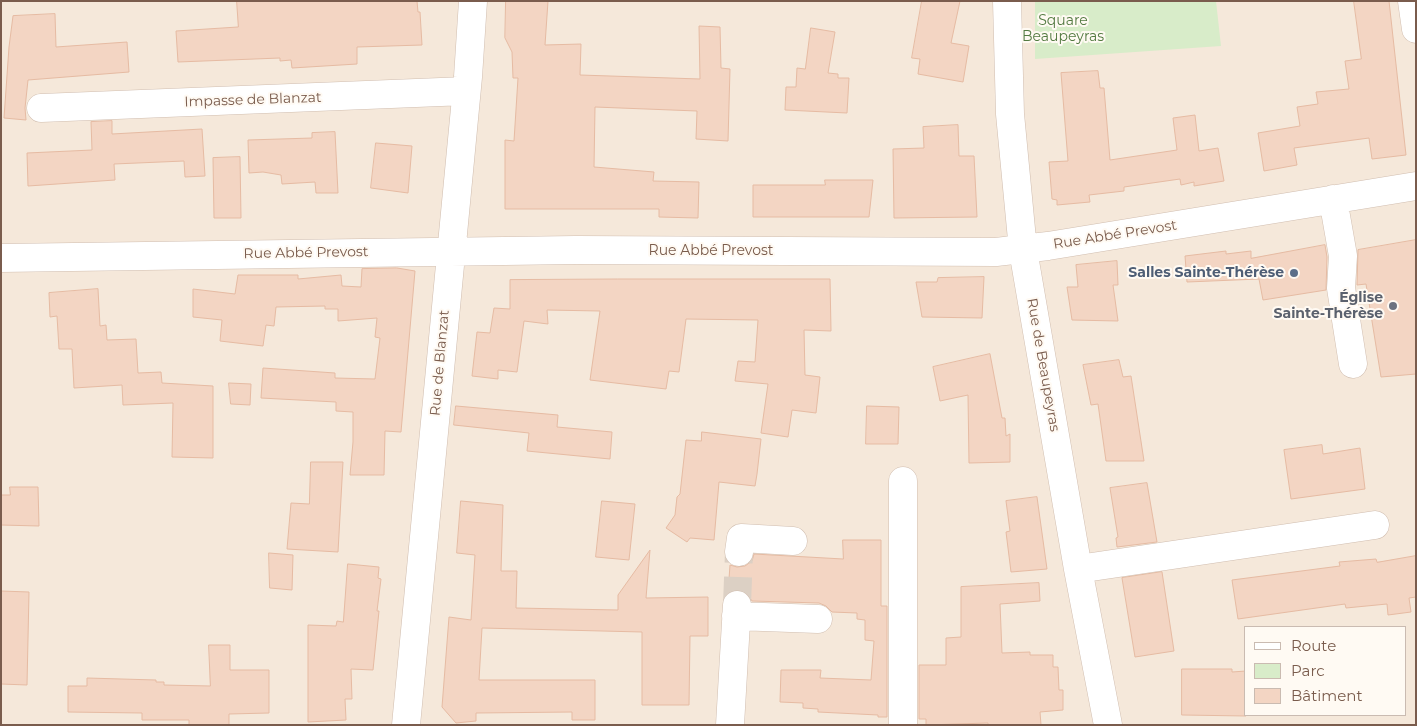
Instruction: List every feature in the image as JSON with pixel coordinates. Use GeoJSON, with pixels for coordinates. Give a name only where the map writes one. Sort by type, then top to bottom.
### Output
{"type":"FeatureCollection","features":[{"type":"Feature","properties":{"kind":"street","name":"Rue de Blanzat"},"geometry":{"type":"LineString","coordinates":[[406,725],[473,1]]}},
{"type":"Feature","properties":{"kind":"street","name":"Rue de Beaupeyras"},"geometry":{"type":"LineString","coordinates":[[1007,1],[1010,114],[1023,250],[1078,569],[1108,725]]}},
{"type":"Feature","properties":{"kind":"street"},"geometry":{"type":"LineString","coordinates":[[1412,1],[1416,29]]}},
{"type":"Feature","properties":{"kind":"street","name":"Impasse de Blanzat"},"geometry":{"type":"LineString","coordinates":[[40,108],[466,92]]}},
{"type":"Feature","properties":{"kind":"street","name":"Rue Abbé Prevost"},"geometry":{"type":"LineString","coordinates":[[1,258],[576,250],[996,252],[1023,250],[1416,186]]}},
{"type":"Feature","properties":{"kind":"street"},"geometry":{"type":"LineString","coordinates":[[1333,199],[1343,256],[1341,288],[1353,364]]}},
{"type":"Feature","properties":{"kind":"street"},"geometry":{"type":"LineString","coordinates":[[903,481],[903,725]]}},
{"type":"Feature","properties":{"kind":"street"},"geometry":{"type":"LineString","coordinates":[[1078,569],[1376,525]]}},
{"type":"Feature","properties":{"kind":"street"},"geometry":{"type":"LineString","coordinates":[[739,552],[741,538],[793,541]]}},
{"type":"Feature","properties":{"kind":"street"},"geometry":{"type":"LineString","coordinates":[[730,725],[737,610],[818,619]]}},
{"type":"Feature","properties":{"kind":"shaded area"},"geometry":{"type":"Polygon","coordinates":[[[1,1],[1416,1],[1416,725],[1,725],[1,1]]]}},
{"type":"Feature","properties":{"kind":"green space","name":"Square Beaupeyras"},"geometry":{"type":"Polygon","coordinates":[[[1035,1],[1216,1],[1221,46],[1035,59],[1035,1]]]}},
{"type":"Feature","properties":{"kind":"building"},"geometry":{"type":"Polygon","coordinates":[[[237,1],[417,1],[418,12],[420,12],[422,45],[357,47],[357,64],[292,68],[291,60],[280,61],[280,58],[178,62],[176,31],[238,27],[237,1]]]}},
{"type":"Feature","properties":{"kind":"building"},"geometry":{"type":"Polygon","coordinates":[[[506,1],[548,1],[545,45],[581,44],[580,75],[700,79],[699,26],[720,27],[721,68],[730,69],[728,141],[696,139],[697,111],[595,107],[594,167],[654,172],[653,181],[699,182],[698,218],[659,217],[659,209],[505,209],[505,140],[514,141],[518,78],[513,78],[512,52],[505,38],[506,1]]]}},
{"type":"Feature","properties":{"kind":"building"},"geometry":{"type":"Polygon","coordinates":[[[922,1],[960,1],[951,43],[969,46],[963,82],[918,74],[920,59],[912,58],[922,1]]]}},
{"type":"Feature","properties":{"kind":"building"},"geometry":{"type":"Polygon","coordinates":[[[1354,1],[1389,1],[1406,155],[1372,159],[1369,138],[1294,148],[1297,165],[1264,171],[1258,133],[1300,126],[1297,107],[1318,104],[1316,92],[1349,89],[1345,61],[1361,59],[1354,1]]]}},
{"type":"Feature","properties":{"kind":"building"},"geometry":{"type":"Polygon","coordinates":[[[55,14],[56,47],[127,42],[129,72],[28,80],[25,108],[26,120],[4,118],[13,16],[55,14]]]}},
{"type":"Feature","properties":{"kind":"building"},"geometry":{"type":"Polygon","coordinates":[[[811,28],[835,32],[828,73],[838,74],[838,78],[849,78],[847,113],[785,110],[786,87],[796,87],[797,68],[805,69],[811,28]]]}},
{"type":"Feature","properties":{"kind":"building"},"geometry":{"type":"Polygon","coordinates":[[[1098,71],[1100,88],[1104,88],[1110,160],[1177,150],[1173,118],[1195,115],[1199,151],[1218,148],[1224,181],[1194,186],[1194,182],[1181,185],[1180,179],[1124,187],[1124,191],[1089,195],[1090,202],[1057,205],[1057,200],[1052,199],[1049,162],[1068,161],[1061,73],[1098,71]]]}},
{"type":"Feature","properties":{"kind":"building"},"geometry":{"type":"Polygon","coordinates":[[[112,121],[112,134],[202,129],[205,176],[185,177],[184,161],[114,164],[115,180],[28,186],[27,153],[92,150],[91,122],[112,121]]]}},
{"type":"Feature","properties":{"kind":"building"},"geometry":{"type":"Polygon","coordinates":[[[958,125],[959,156],[974,156],[977,217],[894,218],[893,149],[924,148],[923,127],[958,125]]]}},
{"type":"Feature","properties":{"kind":"building"},"geometry":{"type":"Polygon","coordinates":[[[335,132],[338,193],[316,193],[315,182],[282,184],[281,175],[263,172],[249,173],[248,140],[312,138],[312,133],[335,132]]]}},
{"type":"Feature","properties":{"kind":"building"},"geometry":{"type":"Polygon","coordinates":[[[376,143],[412,146],[408,193],[371,188],[376,143]]]}},
{"type":"Feature","properties":{"kind":"building"},"geometry":{"type":"Polygon","coordinates":[[[240,157],[241,218],[214,218],[213,158],[240,157]]]}},
{"type":"Feature","properties":{"kind":"building"},"geometry":{"type":"Polygon","coordinates":[[[825,180],[873,180],[869,217],[753,217],[753,185],[825,185],[825,180]]]}},
{"type":"Feature","properties":{"kind":"building","name":"Église Sainte-Thérèse"},"geometry":{"type":"Polygon","coordinates":[[[1416,240],[1416,374],[1381,377],[1366,284],[1357,285],[1358,250],[1416,240]]]}},
{"type":"Feature","properties":{"kind":"building","name":"Salles Sainte-Thérèse"},"geometry":{"type":"Polygon","coordinates":[[[1325,245],[1327,257],[1326,290],[1263,300],[1259,279],[1187,282],[1185,256],[1226,251],[1226,254],[1251,251],[1251,258],[1325,245]]]}},
{"type":"Feature","properties":{"kind":"building"},"geometry":{"type":"Polygon","coordinates":[[[1117,261],[1118,285],[1113,285],[1118,321],[1072,320],[1067,287],[1078,287],[1076,265],[1117,261]]]}},
{"type":"Feature","properties":{"kind":"building"},"geometry":{"type":"Polygon","coordinates":[[[397,268],[415,271],[401,432],[385,431],[384,475],[350,475],[353,412],[336,411],[336,402],[261,398],[263,368],[335,373],[335,378],[375,379],[380,338],[375,337],[377,318],[338,321],[338,309],[325,309],[325,306],[276,307],[274,326],[266,325],[263,346],[220,341],[222,320],[193,317],[193,289],[235,294],[238,275],[298,275],[298,279],[341,275],[342,286],[361,287],[362,269],[397,268]]]}},
{"type":"Feature","properties":{"kind":"building"},"geometry":{"type":"Polygon","coordinates":[[[984,277],[982,318],[922,317],[916,282],[937,282],[938,278],[984,277]]]}},
{"type":"Feature","properties":{"kind":"building"},"geometry":{"type":"Polygon","coordinates":[[[830,279],[831,331],[804,330],[805,375],[820,377],[816,413],[792,410],[788,437],[761,433],[768,384],[735,381],[738,361],[755,362],[758,320],[686,319],[679,372],[669,371],[666,389],[590,380],[600,311],[547,310],[548,324],[524,321],[517,372],[498,370],[498,379],[472,376],[477,332],[490,333],[494,308],[510,309],[510,280],[830,279]]]}},
{"type":"Feature","properties":{"kind":"building"},"geometry":{"type":"Polygon","coordinates":[[[98,289],[100,326],[106,325],[107,340],[136,339],[138,373],[161,372],[162,383],[213,386],[213,458],[172,457],[173,403],[123,405],[122,385],[74,388],[72,349],[59,349],[57,316],[50,317],[49,293],[98,289]]]}},
{"type":"Feature","properties":{"kind":"building"},"geometry":{"type":"Polygon","coordinates":[[[990,354],[1002,418],[1005,418],[1006,436],[1010,434],[1010,462],[969,463],[968,395],[940,401],[933,367],[990,354]]]}},
{"type":"Feature","properties":{"kind":"building"},"geometry":{"type":"Polygon","coordinates":[[[1119,360],[1123,377],[1131,376],[1144,461],[1106,461],[1098,404],[1091,405],[1083,365],[1119,360]]]}},
{"type":"Feature","properties":{"kind":"building"},"geometry":{"type":"Polygon","coordinates":[[[229,383],[251,384],[250,405],[231,404],[229,383]]]}},
{"type":"Feature","properties":{"kind":"building"},"geometry":{"type":"Polygon","coordinates":[[[456,406],[558,415],[557,427],[612,432],[610,459],[527,451],[529,433],[454,425],[456,406]]]}},
{"type":"Feature","properties":{"kind":"building"},"geometry":{"type":"Polygon","coordinates":[[[867,406],[899,407],[898,444],[866,444],[867,406]]]}},
{"type":"Feature","properties":{"kind":"building"},"geometry":{"type":"Polygon","coordinates":[[[702,432],[761,439],[757,474],[755,486],[719,482],[714,540],[690,538],[687,542],[666,528],[675,515],[677,497],[680,494],[686,440],[701,441],[702,432]]]}},
{"type":"Feature","properties":{"kind":"building"},"geometry":{"type":"Polygon","coordinates":[[[1322,445],[1323,454],[1360,448],[1365,489],[1291,499],[1284,450],[1322,445]]]}},
{"type":"Feature","properties":{"kind":"building"},"geometry":{"type":"Polygon","coordinates":[[[311,462],[343,462],[338,552],[287,549],[291,503],[309,504],[311,462]]]}},
{"type":"Feature","properties":{"kind":"building"},"geometry":{"type":"Polygon","coordinates":[[[1147,483],[1157,542],[1117,547],[1116,538],[1118,537],[1110,488],[1147,483]]]}},
{"type":"Feature","properties":{"kind":"building"},"geometry":{"type":"Polygon","coordinates":[[[10,487],[38,487],[39,526],[1,525],[1,495],[10,495],[10,487]]]}},
{"type":"Feature","properties":{"kind":"building"},"geometry":{"type":"Polygon","coordinates":[[[1037,497],[1047,569],[1011,572],[1006,532],[1010,531],[1006,501],[1037,497]]]}},
{"type":"Feature","properties":{"kind":"building"},"geometry":{"type":"Polygon","coordinates":[[[461,501],[503,505],[501,571],[517,571],[516,608],[618,610],[618,595],[650,550],[646,598],[708,597],[708,636],[690,636],[689,705],[642,705],[642,632],[482,628],[479,680],[595,680],[595,720],[572,720],[572,712],[476,713],[476,721],[456,723],[442,707],[449,617],[471,620],[475,555],[457,553],[461,501]]]}},
{"type":"Feature","properties":{"kind":"building"},"geometry":{"type":"Polygon","coordinates":[[[602,501],[635,504],[629,560],[596,557],[602,501]]]}},
{"type":"Feature","properties":{"kind":"building"},"geometry":{"type":"Polygon","coordinates":[[[843,540],[881,540],[881,606],[887,606],[887,717],[818,712],[818,709],[803,708],[803,703],[780,702],[781,670],[821,670],[820,678],[871,680],[874,641],[865,640],[865,620],[857,619],[857,613],[832,612],[826,606],[819,603],[752,601],[746,592],[738,589],[728,593],[730,565],[737,567],[745,566],[752,561],[754,554],[843,559],[843,540]]]}},
{"type":"Feature","properties":{"kind":"building"},"geometry":{"type":"Polygon","coordinates":[[[269,553],[293,555],[292,590],[270,588],[269,553]]]}},
{"type":"Feature","properties":{"kind":"building"},"geometry":{"type":"Polygon","coordinates":[[[1416,556],[1416,597],[1409,598],[1411,612],[1388,615],[1387,604],[1346,608],[1345,604],[1238,619],[1232,580],[1340,566],[1339,562],[1376,559],[1377,562],[1416,556]]]}},
{"type":"Feature","properties":{"kind":"building"},"geometry":{"type":"Polygon","coordinates":[[[348,564],[379,567],[378,578],[381,579],[373,670],[351,669],[352,699],[345,699],[346,720],[308,722],[308,625],[336,626],[337,621],[343,622],[348,564]]]}},
{"type":"Feature","properties":{"kind":"building"},"geometry":{"type":"Polygon","coordinates":[[[1162,572],[1174,651],[1135,657],[1122,578],[1162,572]]]}},
{"type":"Feature","properties":{"kind":"building"},"geometry":{"type":"Polygon","coordinates":[[[1039,583],[1040,601],[1000,604],[1002,653],[1030,652],[1030,655],[1053,655],[1053,667],[1058,667],[1059,690],[1063,690],[1063,710],[1040,712],[1041,725],[988,725],[988,723],[926,725],[926,719],[919,719],[919,665],[946,665],[946,638],[961,637],[961,587],[1039,583]]]}},
{"type":"Feature","properties":{"kind":"building"},"geometry":{"type":"Polygon","coordinates":[[[1,591],[29,592],[27,685],[1,684],[1,591]]]}},
{"type":"Feature","properties":{"kind":"building"},"geometry":{"type":"Polygon","coordinates":[[[209,645],[230,645],[230,670],[269,670],[269,713],[229,714],[229,725],[189,725],[189,720],[142,720],[142,713],[68,712],[68,686],[87,686],[87,678],[156,680],[156,682],[164,682],[164,685],[210,686],[209,645]]]}},
{"type":"Feature","properties":{"kind":"building"},"geometry":{"type":"Polygon","coordinates":[[[1182,669],[1232,669],[1232,672],[1244,671],[1244,716],[1182,715],[1182,669]]]}},
{"type":"Feature","properties":{"kind":"tunnel"},"geometry":{"type":"LineString","coordinates":[[737,605],[739,552]]}},
{"type":"Feature","properties":{"kind":"place","name":"Salles Sainte-Thérèse"},"geometry":{"type":"Point","coordinates":[1294,273]}},
{"type":"Feature","properties":{"kind":"place","name":"Église Sainte-Thérèse"},"geometry":{"type":"Point","coordinates":[1393,306]}}]}
